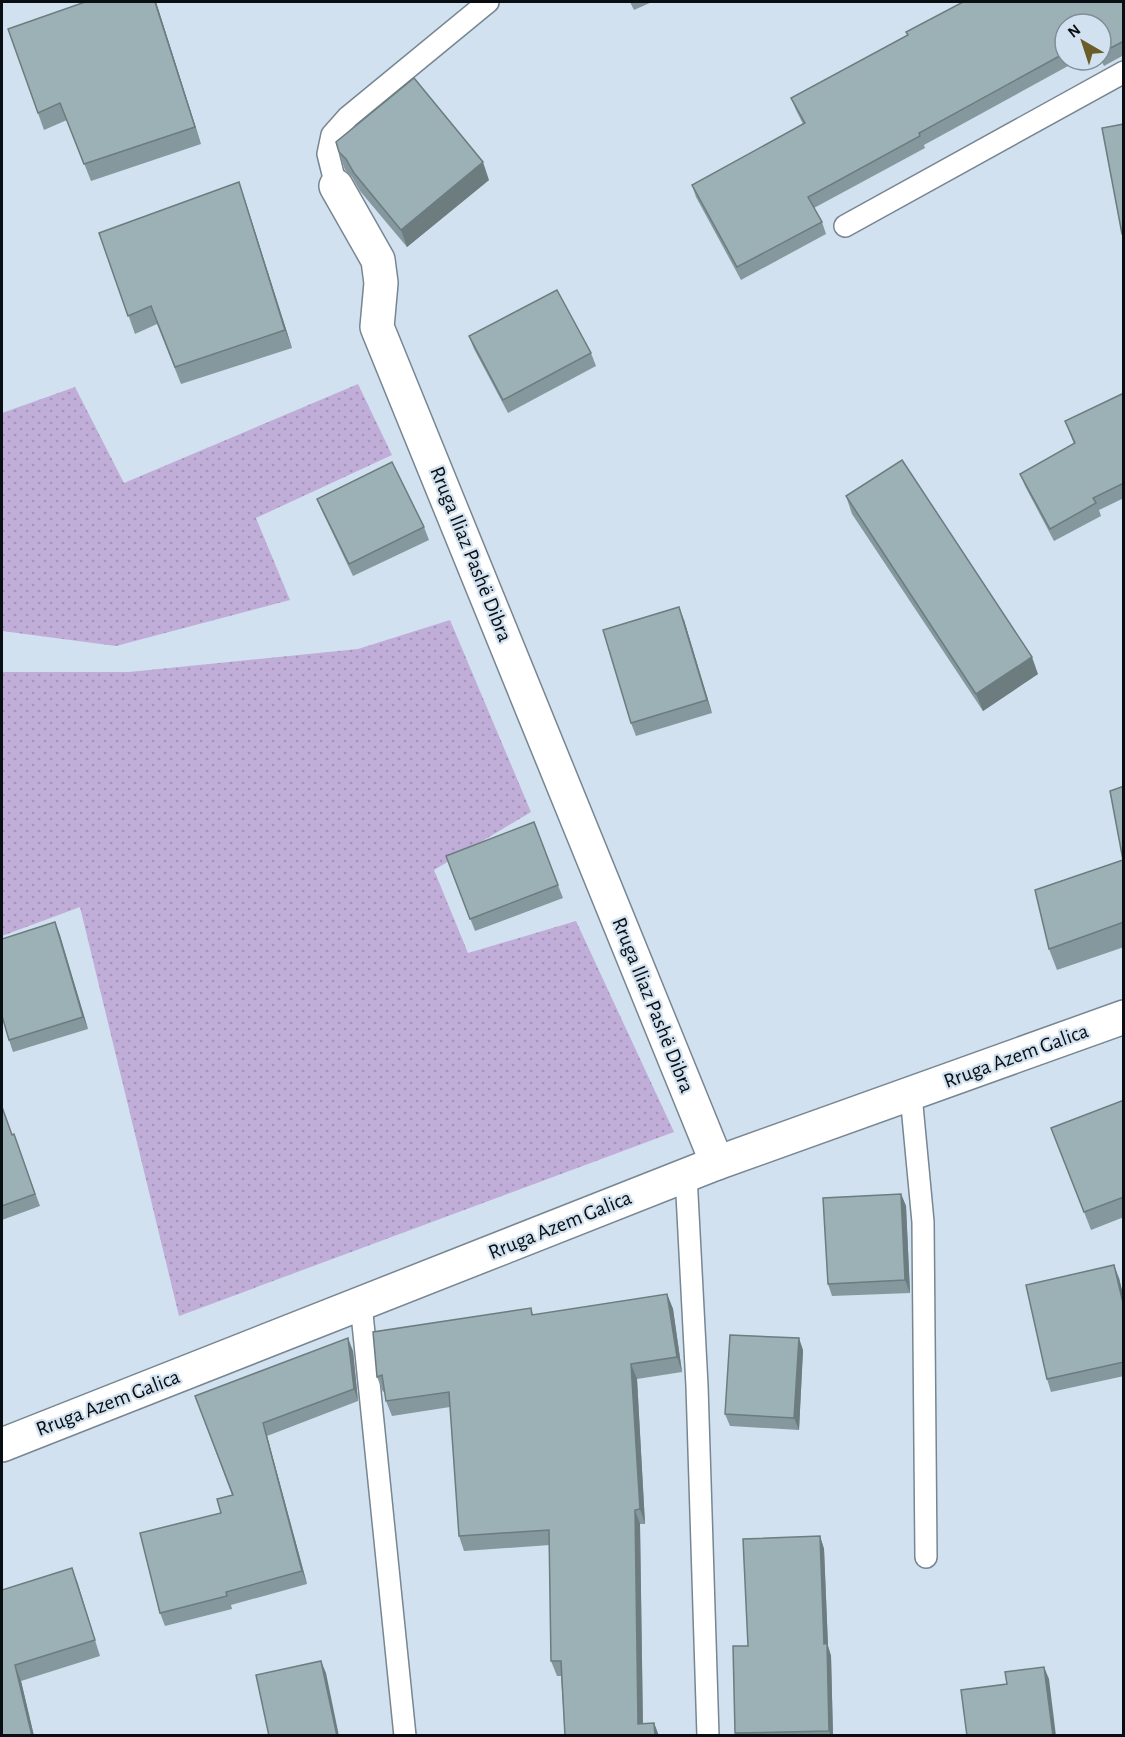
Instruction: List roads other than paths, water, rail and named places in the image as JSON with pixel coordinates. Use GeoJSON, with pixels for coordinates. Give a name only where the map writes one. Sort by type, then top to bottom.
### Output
{"type":"FeatureCollection","features":[{"type":"Feature","properties":{"kind":"main road","name":"Rruga Iliaz Pashë Dibra"},"geometry":{"type":"LineString","coordinates":[[336,186],[378,260],[381,283],[377,327],[717,1163]]}},
{"type":"Feature","properties":{"kind":"main road","name":"Rruga Azem Galica"},"geometry":{"type":"LineString","coordinates":[[2,1445],[717,1163],[1124,1017]]}},
{"type":"Feature","properties":{"kind":"lane","name":"Rruga Iliaz Pashë Dibra"},"geometry":{"type":"LineString","coordinates":[[336,186],[328,154],[332,135],[348,117],[488,2]]}},
{"type":"Feature","properties":{"kind":"lane"},"geometry":{"type":"LineString","coordinates":[[845,226],[1124,72]]}},
{"type":"Feature","properties":{"kind":"lane"},"geometry":{"type":"LineString","coordinates":[[911,1095],[923,1222],[926,1557]]}},
{"type":"Feature","properties":{"kind":"lane"},"geometry":{"type":"LineString","coordinates":[[686,1175],[698,1386],[708,1736]]}},
{"type":"Feature","properties":{"kind":"lane"},"geometry":{"type":"LineString","coordinates":[[361,1304],[405,1736]]}}]}
